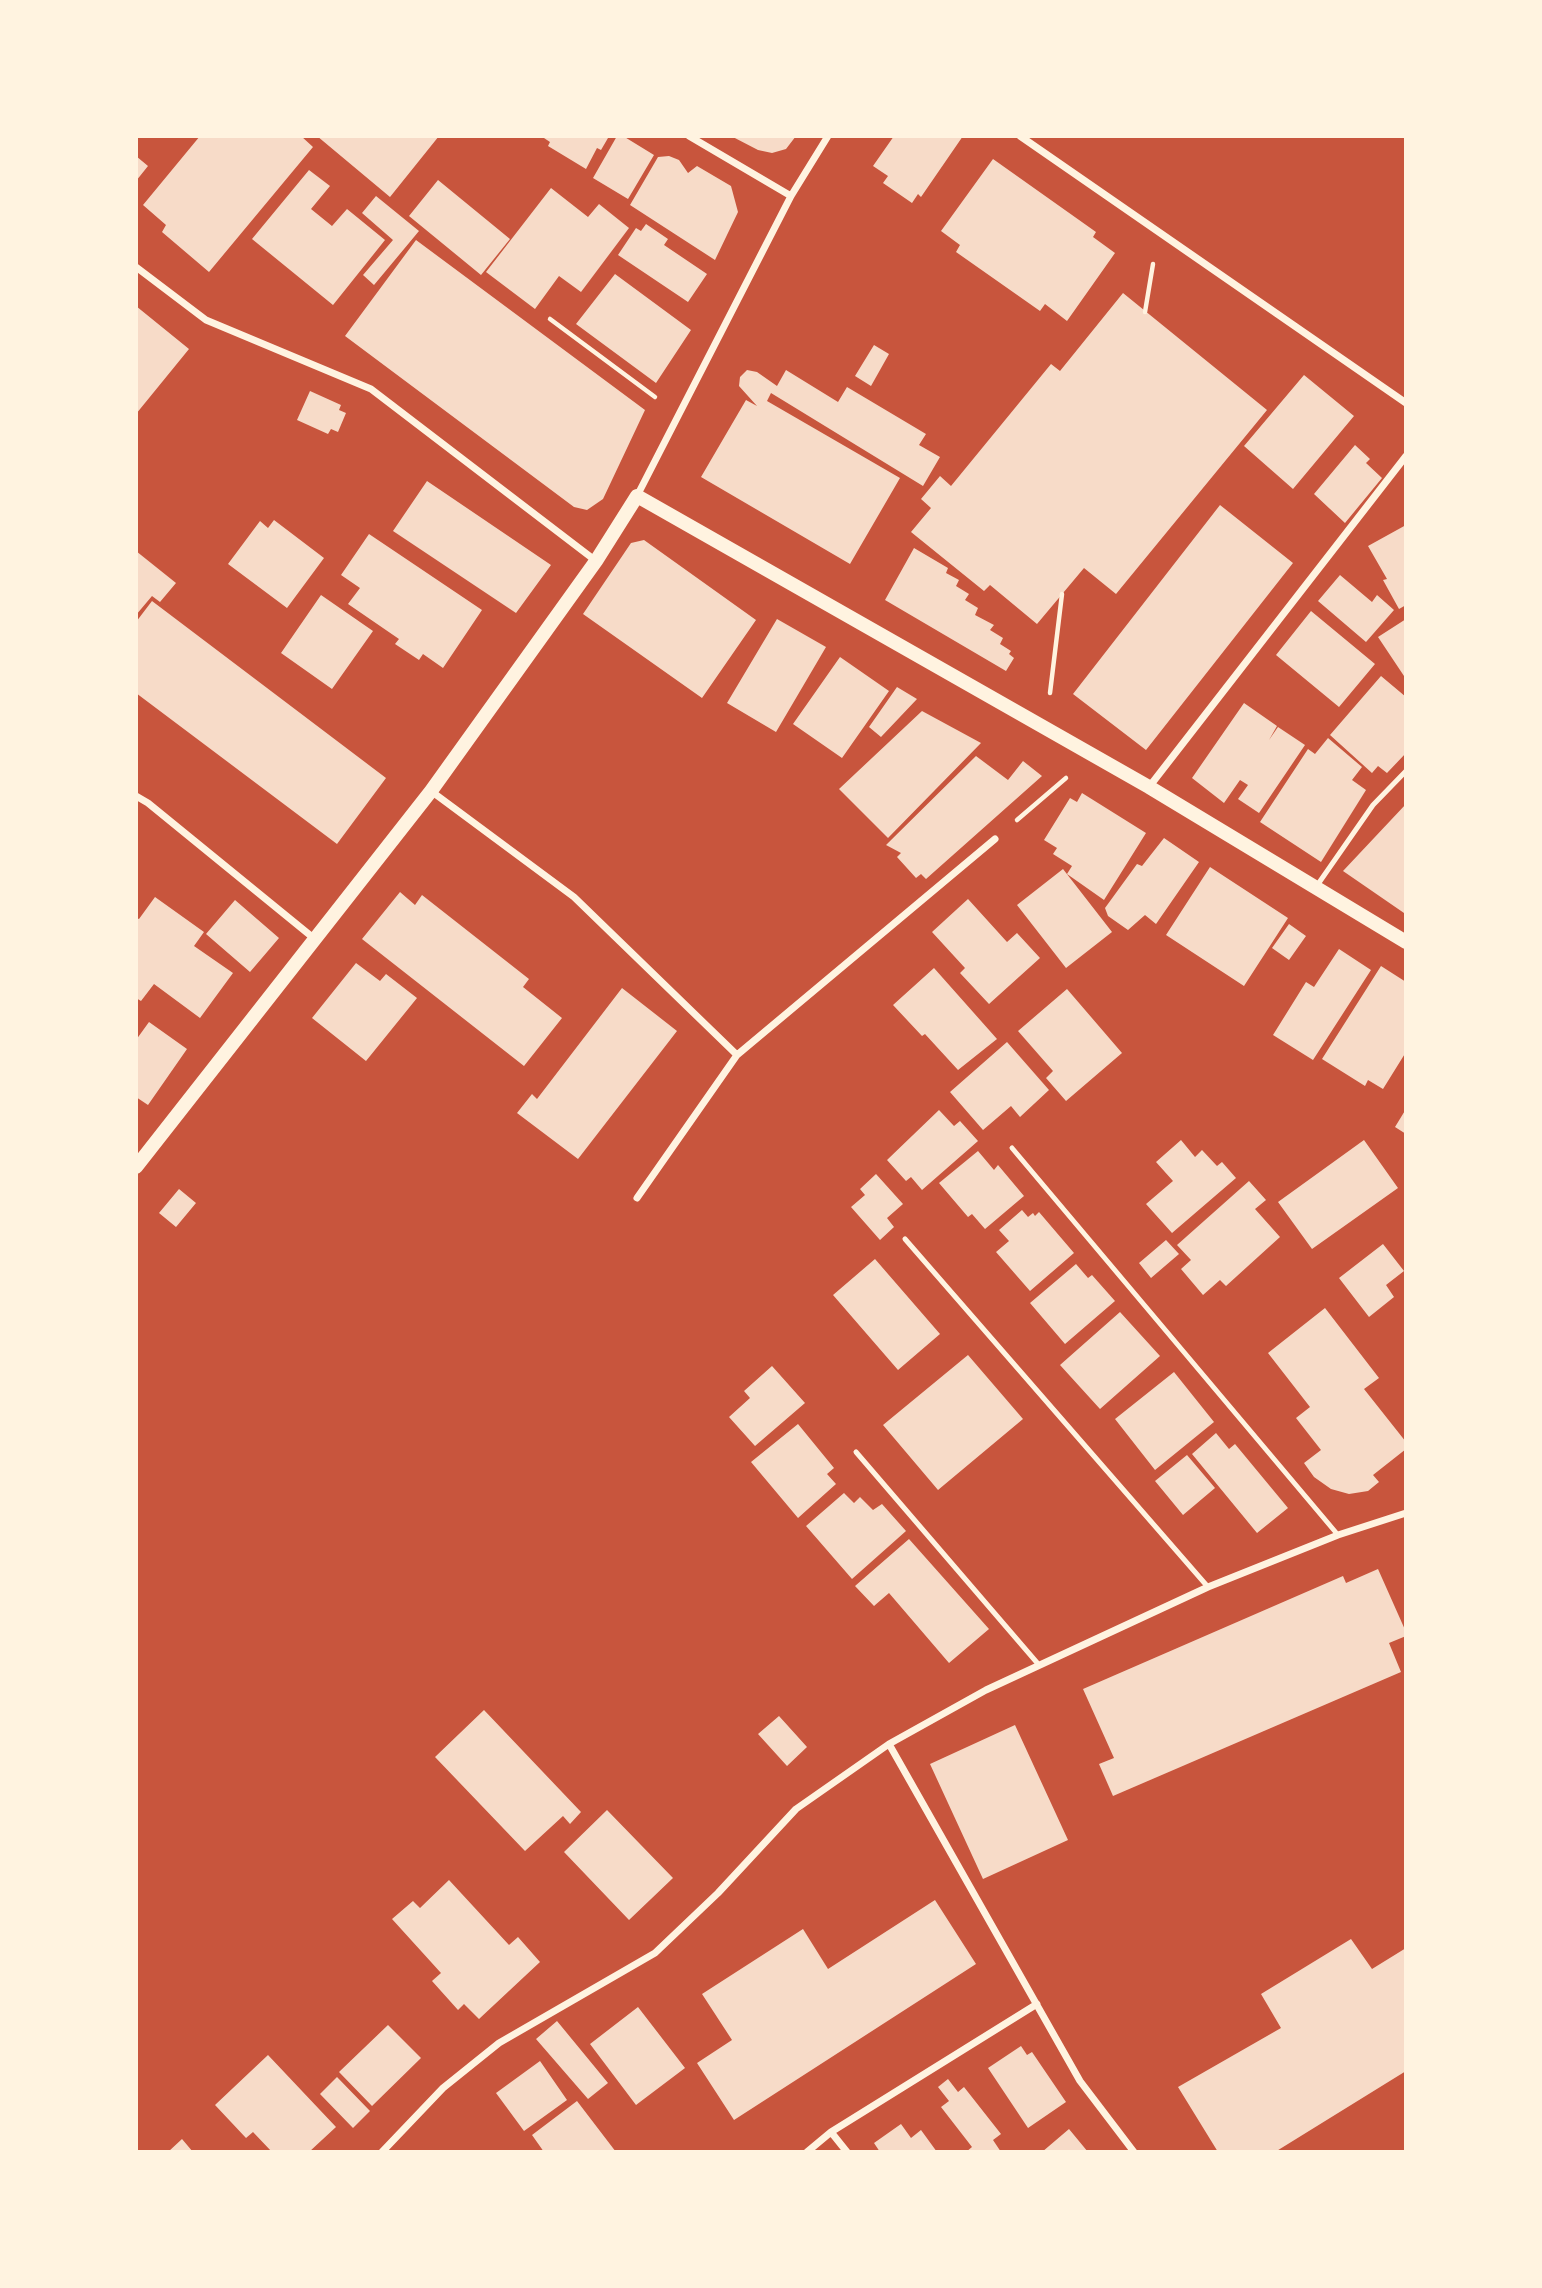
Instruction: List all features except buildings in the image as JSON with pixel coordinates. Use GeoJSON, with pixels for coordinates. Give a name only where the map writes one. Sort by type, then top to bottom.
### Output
{"type":"FeatureCollection","features":[{"type":"Feature","properties":{"kind":"main road"},"geometry":{"type":"LineString","coordinates":[[136,1167],[431,791],[596,561],[637,496],[1149,787],[1405,942]]}},
{"type":"Feature","properties":{"kind":"street"},"geometry":{"type":"LineString","coordinates":[[689,136],[791,196]]}},
{"type":"Feature","properties":{"kind":"street"},"geometry":{"type":"LineString","coordinates":[[637,496],[791,196],[828,136]]}},
{"type":"Feature","properties":{"kind":"street"},"geometry":{"type":"LineString","coordinates":[[1020,136],[1405,403]]}},
{"type":"Feature","properties":{"kind":"street"},"geometry":{"type":"LineString","coordinates":[[136,267],[206,320],[370,389],[596,561]]}},
{"type":"Feature","properties":{"kind":"street"},"geometry":{"type":"LineString","coordinates":[[1149,787],[1405,456]]}},
{"type":"Feature","properties":{"kind":"street"},"geometry":{"type":"LineString","coordinates":[[431,791],[575,897],[737,1055]]}},
{"type":"Feature","properties":{"kind":"street"},"geometry":{"type":"LineString","coordinates":[[136,796],[316,940]]}},
{"type":"Feature","properties":{"kind":"street"},"geometry":{"type":"LineString","coordinates":[[637,1198],[737,1055],[995,839]]}},
{"type":"Feature","properties":{"kind":"street"},"geometry":{"type":"LineString","coordinates":[[382,2151],[443,2088],[499,2043],[655,1953],[718,1894],[796,1809],[889,1744],[986,1690],[1208,1587],[1338,1535],[1405,1513]]}},
{"type":"Feature","properties":{"kind":"street"},"geometry":{"type":"LineString","coordinates":[[889,1744],[1080,2081],[1134,2151]]}},
{"type":"Feature","properties":{"kind":"street"},"geometry":{"type":"LineString","coordinates":[[807,2151],[831,2132],[1037,2004]]}},
{"type":"Feature","properties":{"kind":"street"},"geometry":{"type":"LineString","coordinates":[[831,2132],[847,2151]]}},
{"type":"Feature","properties":{"kind":"lane"},"geometry":{"type":"LineString","coordinates":[[1316,888],[1373,805],[1405,771]]}},
{"type":"Feature","properties":{"kind":"lane"},"geometry":{"type":"LineString","coordinates":[[1012,1148],[1338,1535]]}},
{"type":"Feature","properties":{"kind":"lane"},"geometry":{"type":"LineString","coordinates":[[905,1239],[1208,1587]]}},
{"type":"Feature","properties":{"kind":"lane"},"geometry":{"type":"LineString","coordinates":[[856,1452],[1039,1665]]}},
{"type":"Feature","properties":{"kind":"path"},"geometry":{"type":"LineString","coordinates":[[1145,312],[1157,232]]}},
{"type":"Feature","properties":{"kind":"path"},"geometry":{"type":"LineString","coordinates":[[550,319],[678,414]]}},
{"type":"Feature","properties":{"kind":"path"},"geometry":{"type":"LineString","coordinates":[[1047,729],[1062,594]]}},
{"type":"Feature","properties":{"kind":"path"},"geometry":{"type":"LineString","coordinates":[[995,839],[1093,755]]}}]}
